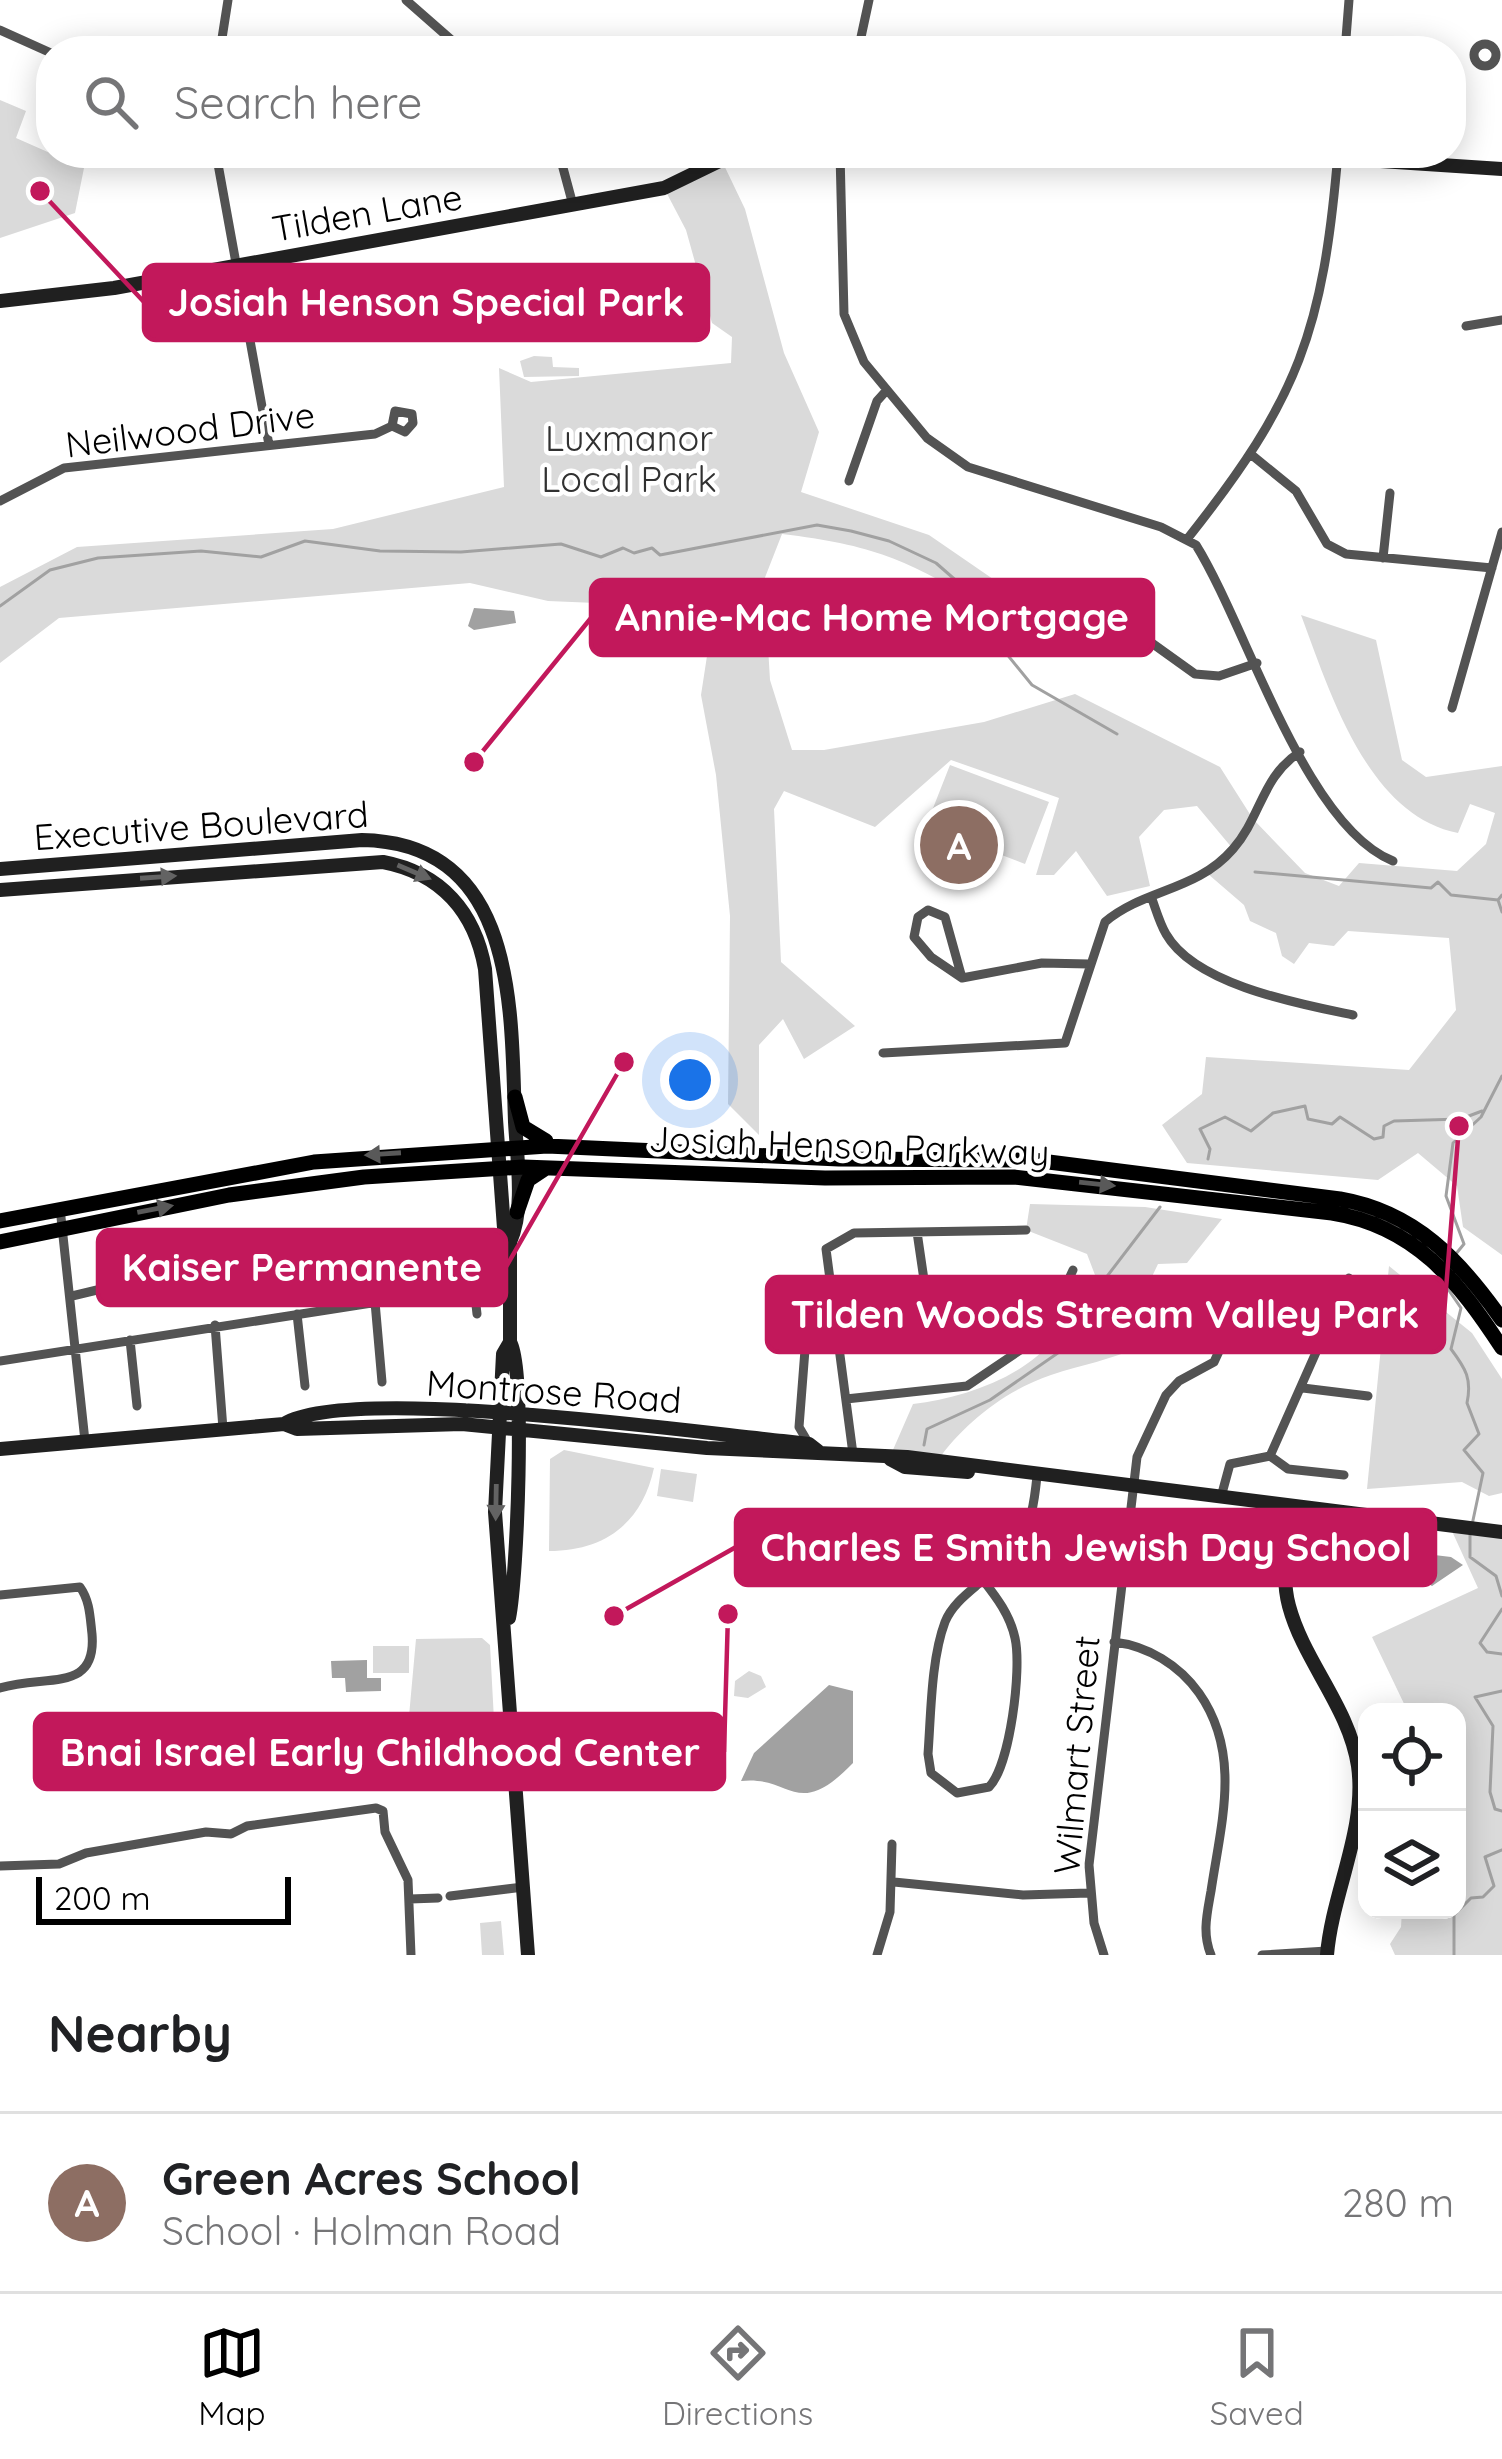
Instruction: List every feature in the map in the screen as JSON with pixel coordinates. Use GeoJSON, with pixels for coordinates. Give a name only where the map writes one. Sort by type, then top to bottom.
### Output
{"type":"FeatureCollection","features":[{"type":"Feature","properties":{"kind":"main road"},"geometry":{"type":"LineString","coordinates":[[515,1096],[527,1133],[566,1146]]}},
{"type":"Feature","properties":{"kind":"main road","name":"Josiah Henson Parkway"},"geometry":{"type":"LineString","coordinates":[[0,1221],[314,1162],[508,1147],[1009,1159],[1350,1201],[1388,1213],[1435,1251],[1502,1320]]}},
{"type":"Feature","properties":{"kind":"main road"},"geometry":{"type":"LineString","coordinates":[[645,1169],[717,1163],[728,1153]]}},
{"type":"Feature","properties":{"kind":"main road"},"geometry":{"type":"LineString","coordinates":[[517,1212],[527,1180],[547,1167]]}},
{"type":"Feature","properties":{"kind":"main road","name":"Josiah Henson Parkway"},"geometry":{"type":"LineString","coordinates":[[0,1243],[229,1195],[547,1167],[825,1178],[993,1176],[1105,1185],[1354,1217],[1435,1251]]}},
{"type":"Feature","properties":{"kind":"main road","name":"Josiah Henson Parkway"},"geometry":{"type":"LineString","coordinates":[[1468,1285],[1502,1348]]}},
{"type":"Feature","properties":{"kind":"street"},"geometry":{"type":"LineString","coordinates":[[222,36],[228,0]]}},
{"type":"Feature","properties":{"kind":"street"},"geometry":{"type":"LineString","coordinates":[[406,0],[447,36]]}},
{"type":"Feature","properties":{"kind":"street"},"geometry":{"type":"LineString","coordinates":[[861,36],[869,0]]}},
{"type":"Feature","properties":{"kind":"street"},"geometry":{"type":"LineString","coordinates":[[1346,36],[1349,0]]}},
{"type":"Feature","properties":{"kind":"street"},"geometry":{"type":"LineString","coordinates":[[0,30],[36,46]]}},
{"type":"Feature","properties":{"kind":"street"},"geometry":{"type":"LineString","coordinates":[[1466,167],[1502,170]]}},
{"type":"Feature","properties":{"kind":"street"},"geometry":{"type":"LineString","coordinates":[[219,168],[269,445]]}},
{"type":"Feature","properties":{"kind":"street"},"geometry":{"type":"LineString","coordinates":[[564,168],[573,205]]}},
{"type":"Feature","properties":{"kind":"street","name":"Tilden Lane"},"geometry":{"type":"LineString","coordinates":[[0,301],[114,288],[664,188],[705,168]]}},
{"type":"Feature","properties":{"kind":"street"},"geometry":{"type":"LineString","coordinates":[[840,168],[844,314],[864,362],[886,391],[927,438],[968,467],[1188,538],[1206,561],[1300,752],[1346,829],[1371,853],[1394,862]]}},
{"type":"Feature","properties":{"kind":"street"},"geometry":{"type":"LineString","coordinates":[[1188,538],[1253,456],[1294,380],[1314,328],[1336,168]]}},
{"type":"Feature","properties":{"kind":"street"},"geometry":{"type":"LineString","coordinates":[[1466,326],[1502,320]]}},
{"type":"Feature","properties":{"kind":"street"},"geometry":{"type":"LineString","coordinates":[[849,481],[877,401],[886,391]]}},
{"type":"Feature","properties":{"kind":"street","name":"Neilwood Drive"},"geometry":{"type":"LineString","coordinates":[[0,501],[64,468],[375,434],[392,426]]}},
{"type":"Feature","properties":{"kind":"street"},"geometry":{"type":"LineString","coordinates":[[1253,456],[1295,491],[1327,544],[1346,554],[1492,568]]}},
{"type":"Feature","properties":{"kind":"street"},"geometry":{"type":"LineString","coordinates":[[1383,558],[1390,493]]}},
{"type":"Feature","properties":{"kind":"street"},"geometry":{"type":"LineString","coordinates":[[1452,708],[1502,532]]}},
{"type":"Feature","properties":{"kind":"street"},"geometry":{"type":"LineString","coordinates":[[861,652],[962,646],[1059,613],[1142,636],[1195,674],[1219,676],[1257,663]]}},
{"type":"Feature","properties":{"kind":"street"},"geometry":{"type":"LineString","coordinates":[[883,1053],[1065,1043],[1105,922],[1198,880],[1233,849],[1253,819],[1270,776],[1300,752]]}},
{"type":"Feature","properties":{"kind":"street","name":"Executive Boulevard"},"geometry":{"type":"LineString","coordinates":[[0,869],[310,844],[396,843],[438,861],[466,885],[494,928],[507,992]]}},
{"type":"Feature","properties":{"kind":"street"},"geometry":{"type":"LineString","coordinates":[[310,844],[311,865]]}},
{"type":"Feature","properties":{"kind":"street"},"geometry":{"type":"LineString","coordinates":[[239,850],[239,871]]}},
{"type":"Feature","properties":{"kind":"street"},"geometry":{"type":"LineString","coordinates":[[108,860],[118,880]]}},
{"type":"Feature","properties":{"kind":"street","name":"Executive Boulevard"},"geometry":{"type":"LineString","coordinates":[[0,890],[311,865],[392,864],[425,876],[454,898],[480,945],[488,998]]}},
{"type":"Feature","properties":{"kind":"street"},"geometry":{"type":"LineString","coordinates":[[25,867],[27,888]]}},
{"type":"Feature","properties":{"kind":"street"},"geometry":{"type":"LineString","coordinates":[[1152,899],[1166,935],[1205,966],[1256,992],[1353,1015]]}},
{"type":"Feature","properties":{"kind":"street"},"geometry":{"type":"LineString","coordinates":[[962,977],[945,917],[928,910],[917,917],[914,937],[931,957],[962,977],[1042,963],[1089,964]]}},
{"type":"Feature","properties":{"kind":"street"},"geometry":{"type":"LineString","coordinates":[[508,1147],[515,1096],[507,992],[488,998],[508,1147],[504,1228],[510,1242]]}},
{"type":"Feature","properties":{"kind":"street"},"geometry":{"type":"LineString","coordinates":[[507,1629],[514,1592],[518,1384],[517,1354],[510,1342],[510,1242],[517,1212],[509,1168]]}},
{"type":"Feature","properties":{"kind":"street"},"geometry":{"type":"LineString","coordinates":[[60,1208],[85,1442]]}},
{"type":"Feature","properties":{"kind":"street"},"geometry":{"type":"LineString","coordinates":[[853,1454],[826,1249],[854,1233],[1026,1230]]}},
{"type":"Feature","properties":{"kind":"street"},"geometry":{"type":"LineString","coordinates":[[917,1232],[928,1307],[940,1306]]}},
{"type":"Feature","properties":{"kind":"street"},"geometry":{"type":"LineString","coordinates":[[846,1399],[967,1387],[1045,1334],[1073,1270]]}},
{"type":"Feature","properties":{"kind":"street"},"geometry":{"type":"LineString","coordinates":[[1270,1456],[1349,1278]]}},
{"type":"Feature","properties":{"kind":"street"},"geometry":{"type":"LineString","coordinates":[[72,1296],[118,1285]]}},
{"type":"Feature","properties":{"kind":"street"},"geometry":{"type":"LineString","coordinates":[[0,1360],[474,1287],[477,1314]]}},
{"type":"Feature","properties":{"kind":"street"},"geometry":{"type":"LineString","coordinates":[[375,1302],[382,1382]]}},
{"type":"Feature","properties":{"kind":"street"},"geometry":{"type":"LineString","coordinates":[[1220,1303],[1238,1310],[1223,1347],[1205,1340],[1220,1303]]}},
{"type":"Feature","properties":{"kind":"street"},"geometry":{"type":"LineString","coordinates":[[297,1314],[305,1386]]}},
{"type":"Feature","properties":{"kind":"street"},"geometry":{"type":"LineString","coordinates":[[807,1324],[800,1427],[814,1447]]}},
{"type":"Feature","properties":{"kind":"street"},"geometry":{"type":"LineString","coordinates":[[215,1325],[223,1429]]}},
{"type":"Feature","properties":{"kind":"street"},"geometry":{"type":"LineString","coordinates":[[130,1340],[136,1406]]}},
{"type":"Feature","properties":{"kind":"street"},"geometry":{"type":"LineString","coordinates":[[510,1342],[503,1354],[495,1512],[528,1955]]}},
{"type":"Feature","properties":{"kind":"street","name":"Wilmart Street"},"geometry":{"type":"LineString","coordinates":[[1104,1955],[1090,1892],[1137,1457],[1166,1395],[1179,1381],[1205,1370],[1223,1347]]}},
{"type":"Feature","properties":{"kind":"street"},"geometry":{"type":"LineString","coordinates":[[518,1384],[533,1404],[554,1417]]}},
{"type":"Feature","properties":{"kind":"street"},"geometry":{"type":"LineString","coordinates":[[1303,1388],[1368,1396]]}},
{"type":"Feature","properties":{"kind":"street","name":"Montrose Road"},"geometry":{"type":"LineString","coordinates":[[517,1421],[554,1417],[784,1441],[889,1459],[1451,1529],[1485,1533],[1502,1528]]}},
{"type":"Feature","properties":{"kind":"street","name":"Montrose Road"},"geometry":{"type":"LineString","coordinates":[[0,1449],[284,1424],[297,1429],[500,1420],[707,1448],[814,1447]]}},
{"type":"Feature","properties":{"kind":"street"},"geometry":{"type":"LineString","coordinates":[[784,1441],[800,1427]]}},
{"type":"Feature","properties":{"kind":"street"},"geometry":{"type":"LineString","coordinates":[[1221,1497],[1230,1464],[1270,1456],[1288,1468],[1344,1475]]}},
{"type":"Feature","properties":{"kind":"street"},"geometry":{"type":"LineString","coordinates":[[982,1580],[1001,1603],[1016,1643],[1004,1766],[989,1787],[957,1793],[932,1773],[929,1735],[944,1624],[982,1580],[1016,1552],[1026,1535],[1037,1476]]}},
{"type":"Feature","properties":{"kind":"street"},"geometry":{"type":"LineString","coordinates":[[1262,1955],[1327,1953],[1357,1812],[1358,1768],[1346,1726],[1288,1604],[1285,1576],[1293,1506]]}},
{"type":"Feature","properties":{"kind":"street"},"geometry":{"type":"LineString","coordinates":[[0,1595],[80,1587],[88,1597],[92,1663],[80,1675],[0,1688]]}},
{"type":"Feature","properties":{"kind":"street"},"geometry":{"type":"LineString","coordinates":[[1114,1642],[1154,1654],[1191,1681],[1215,1720],[1224,1750],[1227,1789],[1205,1927],[1211,1955]]}},
{"type":"Feature","properties":{"kind":"street"},"geometry":{"type":"LineString","coordinates":[[0,1866],[59,1864],[86,1853],[193,1834],[231,1834],[247,1826],[376,1808],[383,1811],[410,1899],[411,1955]]}},
{"type":"Feature","properties":{"kind":"street"},"geometry":{"type":"LineString","coordinates":[[877,1955],[894,1882],[892,1844]]}},
{"type":"Feature","properties":{"kind":"street"},"geometry":{"type":"LineString","coordinates":[[894,1882],[1023,1895],[1090,1892]]}},
{"type":"Feature","properties":{"kind":"street"},"geometry":{"type":"LineString","coordinates":[[410,1899],[523,1887]]}},
{"type":"Feature","properties":{"kind":"green space"},"geometry":{"type":"Polygon","coordinates":[[[0,100],[26,111],[16,138],[36,147],[36,168],[84,168],[75,213],[0,238],[0,100]]]}},
{"type":"Feature","properties":{"kind":"green space","name":"Luxmanor Local Park"},"geometry":{"type":"Polygon","coordinates":[[[707,168],[725,168],[745,209],[784,353],[819,432],[801,492],[929,535],[993,579],[984,606],[888,556],[782,534],[764,580],[770,680],[792,750],[824,750],[984,722],[1075,694],[1220,767],[1253,819],[1305,873],[1339,886],[1359,863],[1457,871],[1486,844],[1495,813],[1470,804],[1458,833],[1426,822],[1399,802],[1356,746],[1301,615],[1376,640],[1402,760],[1426,777],[1502,766],[1502,1255],[1463,1227],[1457,1186],[1418,1153],[1378,1180],[1187,1163],[1162,1125],[1202,1094],[1206,1057],[1409,1070],[1456,1010],[1449,938],[1348,931],[1334,946],[1309,943],[1294,964],[1282,956],[1276,933],[1250,921],[1244,905],[1208,874],[1233,849],[1197,806],[1164,810],[1139,837],[1150,886],[1107,896],[1076,851],[1054,875],[1036,875],[1059,798],[951,760],[875,827],[784,791],[774,809],[781,962],[855,1026],[804,1059],[783,1019],[759,1045],[759,1135],[728,1104],[730,916],[716,775],[701,695],[709,643],[700,592],[644,605],[548,601],[470,583],[59,618],[0,663],[0,587],[77,547],[333,529],[504,487],[499,368],[531,382],[731,363],[732,337],[712,323],[686,230],[664,188],[707,168]]]}},
{"type":"Feature","properties":{"kind":"green space"},"geometry":{"type":"Polygon","coordinates":[[[552,357],[553,367],[579,368],[579,376],[524,377],[520,361],[552,357]]]}},
{"type":"Feature","properties":{"kind":"green space"},"geometry":{"type":"Polygon","coordinates":[[[950,765],[1049,802],[1025,864],[926,826],[950,765]]]}},
{"type":"Feature","properties":{"kind":"green space"},"geometry":{"type":"Polygon","coordinates":[[[1030,1204],[1145,1207],[1222,1219],[1187,1263],[1158,1264],[1127,1329],[1141,1345],[1018,1389],[973,1421],[938,1460],[889,1459],[913,1404],[971,1391],[1026,1364],[1060,1331],[1095,1275],[1087,1254],[1026,1230],[1030,1204]]]}},
{"type":"Feature","properties":{"kind":"green space"},"geometry":{"type":"Polygon","coordinates":[[[1389,1266],[1472,1333],[1502,1379],[1502,1493],[1489,1496],[1462,1482],[1367,1489],[1389,1266]]]}},
{"type":"Feature","properties":{"kind":"green space"},"geometry":{"type":"Polygon","coordinates":[[[564,1450],[654,1468],[640,1504],[618,1530],[587,1546],[549,1551],[550,1459],[564,1450]]]}},
{"type":"Feature","properties":{"kind":"green space"},"geometry":{"type":"Polygon","coordinates":[[[661,1469],[697,1474],[693,1502],[657,1496],[661,1469]]]}},
{"type":"Feature","properties":{"kind":"green space"},"geometry":{"type":"Polygon","coordinates":[[[1451,1529],[1502,1531],[1502,1955],[1395,1955],[1390,1944],[1401,1919],[1466,1919],[1466,1703],[1404,1703],[1372,1637],[1478,1588],[1451,1529]]]}},
{"type":"Feature","properties":{"kind":"green space"},"geometry":{"type":"Polygon","coordinates":[[[482,1638],[490,1645],[496,1758],[405,1768],[402,1721],[409,1716],[416,1639],[482,1638]]]}},
{"type":"Feature","properties":{"kind":"green space"},"geometry":{"type":"Polygon","coordinates":[[[373,1646],[409,1646],[409,1673],[373,1673],[373,1646]]]}},
{"type":"Feature","properties":{"kind":"green space"},"geometry":{"type":"Polygon","coordinates":[[[749,1671],[761,1676],[766,1687],[748,1698],[734,1696],[735,1681],[749,1671]]]}},
{"type":"Feature","properties":{"kind":"green space"},"geometry":{"type":"Polygon","coordinates":[[[501,1921],[504,1955],[482,1955],[480,1923],[501,1921]]]}},
{"type":"Feature","properties":{"kind":"shaded area"},"geometry":{"type":"Polygon","coordinates":[[[474,608],[514,611],[516,623],[474,630],[468,626],[474,608]]]}},
{"type":"Feature","properties":{"kind":"shaded area"},"geometry":{"type":"Polygon","coordinates":[[[1426,1554],[1451,1557],[1463,1565],[1432,1586],[1424,1581],[1419,1567],[1426,1554]]]}},
{"type":"Feature","properties":{"kind":"shaded area"},"geometry":{"type":"Polygon","coordinates":[[[367,1660],[367,1678],[381,1678],[381,1691],[346,1692],[345,1678],[332,1678],[331,1661],[367,1660]]]}},
{"type":"Feature","properties":{"kind":"shaded area"},"geometry":{"type":"Polygon","coordinates":[[[829,1685],[853,1691],[853,1763],[819,1790],[806,1793],[741,1781],[754,1753],[829,1685]]]}},
{"type":"Feature","properties":{"kind":"waterway"},"geometry":{"type":"LineString","coordinates":[[0,606],[50,570],[98,558],[201,551],[261,557],[305,541],[380,551],[461,552],[561,544],[601,557],[623,548],[634,553],[652,548],[660,555],[817,525],[889,541],[936,563],[960,584],[990,630]]}},
{"type":"Feature","properties":{"kind":"waterway"},"geometry":{"type":"LineString","coordinates":[[997,642],[1032,685],[1117,734]]}},
{"type":"Feature","properties":{"kind":"waterway"},"geometry":{"type":"LineString","coordinates":[[1255,872],[1431,888],[1438,882],[1451,895],[1498,900]]}},
{"type":"Feature","properties":{"kind":"waterway"},"geometry":{"type":"LineString","coordinates":[[1502,895],[1498,900],[1502,912]]}},
{"type":"Feature","properties":{"kind":"waterway"},"geometry":{"type":"LineString","coordinates":[[1455,1255],[1464,1244],[1446,1196],[1453,1143],[1481,1117],[1502,1076]]}},
{"type":"Feature","properties":{"kind":"waterway"},"geometry":{"type":"LineString","coordinates":[[1208,1159],[1210,1149],[1200,1129],[1225,1117],[1251,1131],[1273,1113],[1305,1106],[1308,1119],[1332,1124],[1340,1117],[1374,1139],[1383,1137],[1384,1126],[1394,1121],[1461,1119],[1482,1111]]}},
{"type":"Feature","properties":{"kind":"waterway"},"geometry":{"type":"LineString","coordinates":[[924,1445],[927,1429],[990,1400],[1081,1337],[1105,1279],[1160,1207]]}},
{"type":"Feature","properties":{"kind":"waterway"},"geometry":{"type":"LineString","coordinates":[[1439,1276],[1461,1308],[1451,1349],[1466,1374],[1467,1403],[1479,1434],[1464,1450],[1483,1473],[1472,1525]]}},
{"type":"Feature","properties":{"kind":"waterway"},"geometry":{"type":"LineString","coordinates":[[1470,1535],[1470,1557],[1496,1576],[1502,1596]]}},
{"type":"Feature","properties":{"kind":"waterway"},"geometry":{"type":"LineString","coordinates":[[1502,1609],[1480,1643],[1487,1652],[1502,1654]]}},
{"type":"Feature","properties":{"kind":"waterway"},"geometry":{"type":"LineString","coordinates":[[1502,1691],[1475,1697],[1493,1726],[1490,1792],[1495,1809],[1502,1811]]}},
{"type":"Feature","properties":{"kind":"waterway"},"geometry":{"type":"LineString","coordinates":[[1454,1955],[1454,1915],[1471,1898],[1483,1897],[1494,1886],[1485,1857],[1502,1850]]}},
{"type":"Feature","properties":{"kind":"place","name":"Josiah Henson Special Park"},"geometry":{"type":"Point","coordinates":[40,191]}},
{"type":"Feature","properties":{"kind":"place","name":"Annie-Mac Home Mortgage"},"geometry":{"type":"Point","coordinates":[474,762]}},
{"type":"Feature","properties":{"kind":"place","name":"Green Acres School"},"geometry":{"type":"Point","coordinates":[959,845]}},
{"type":"Feature","properties":{"kind":"place","name":"Kaiser Permanente"},"geometry":{"type":"Point","coordinates":[624,1062]}},
{"type":"Feature","properties":{"kind":"place","name":"Tilden Woods Stream Valley Park"},"geometry":{"type":"Point","coordinates":[1459,1126]}},
{"type":"Feature","properties":{"kind":"place","name":"Bnai Israel Early Childhood Center"},"geometry":{"type":"Point","coordinates":[728,1614]}},
{"type":"Feature","properties":{"kind":"place","name":"Charles E Smith Jewish Day School"},"geometry":{"type":"Point","coordinates":[614,1616]}}]}
